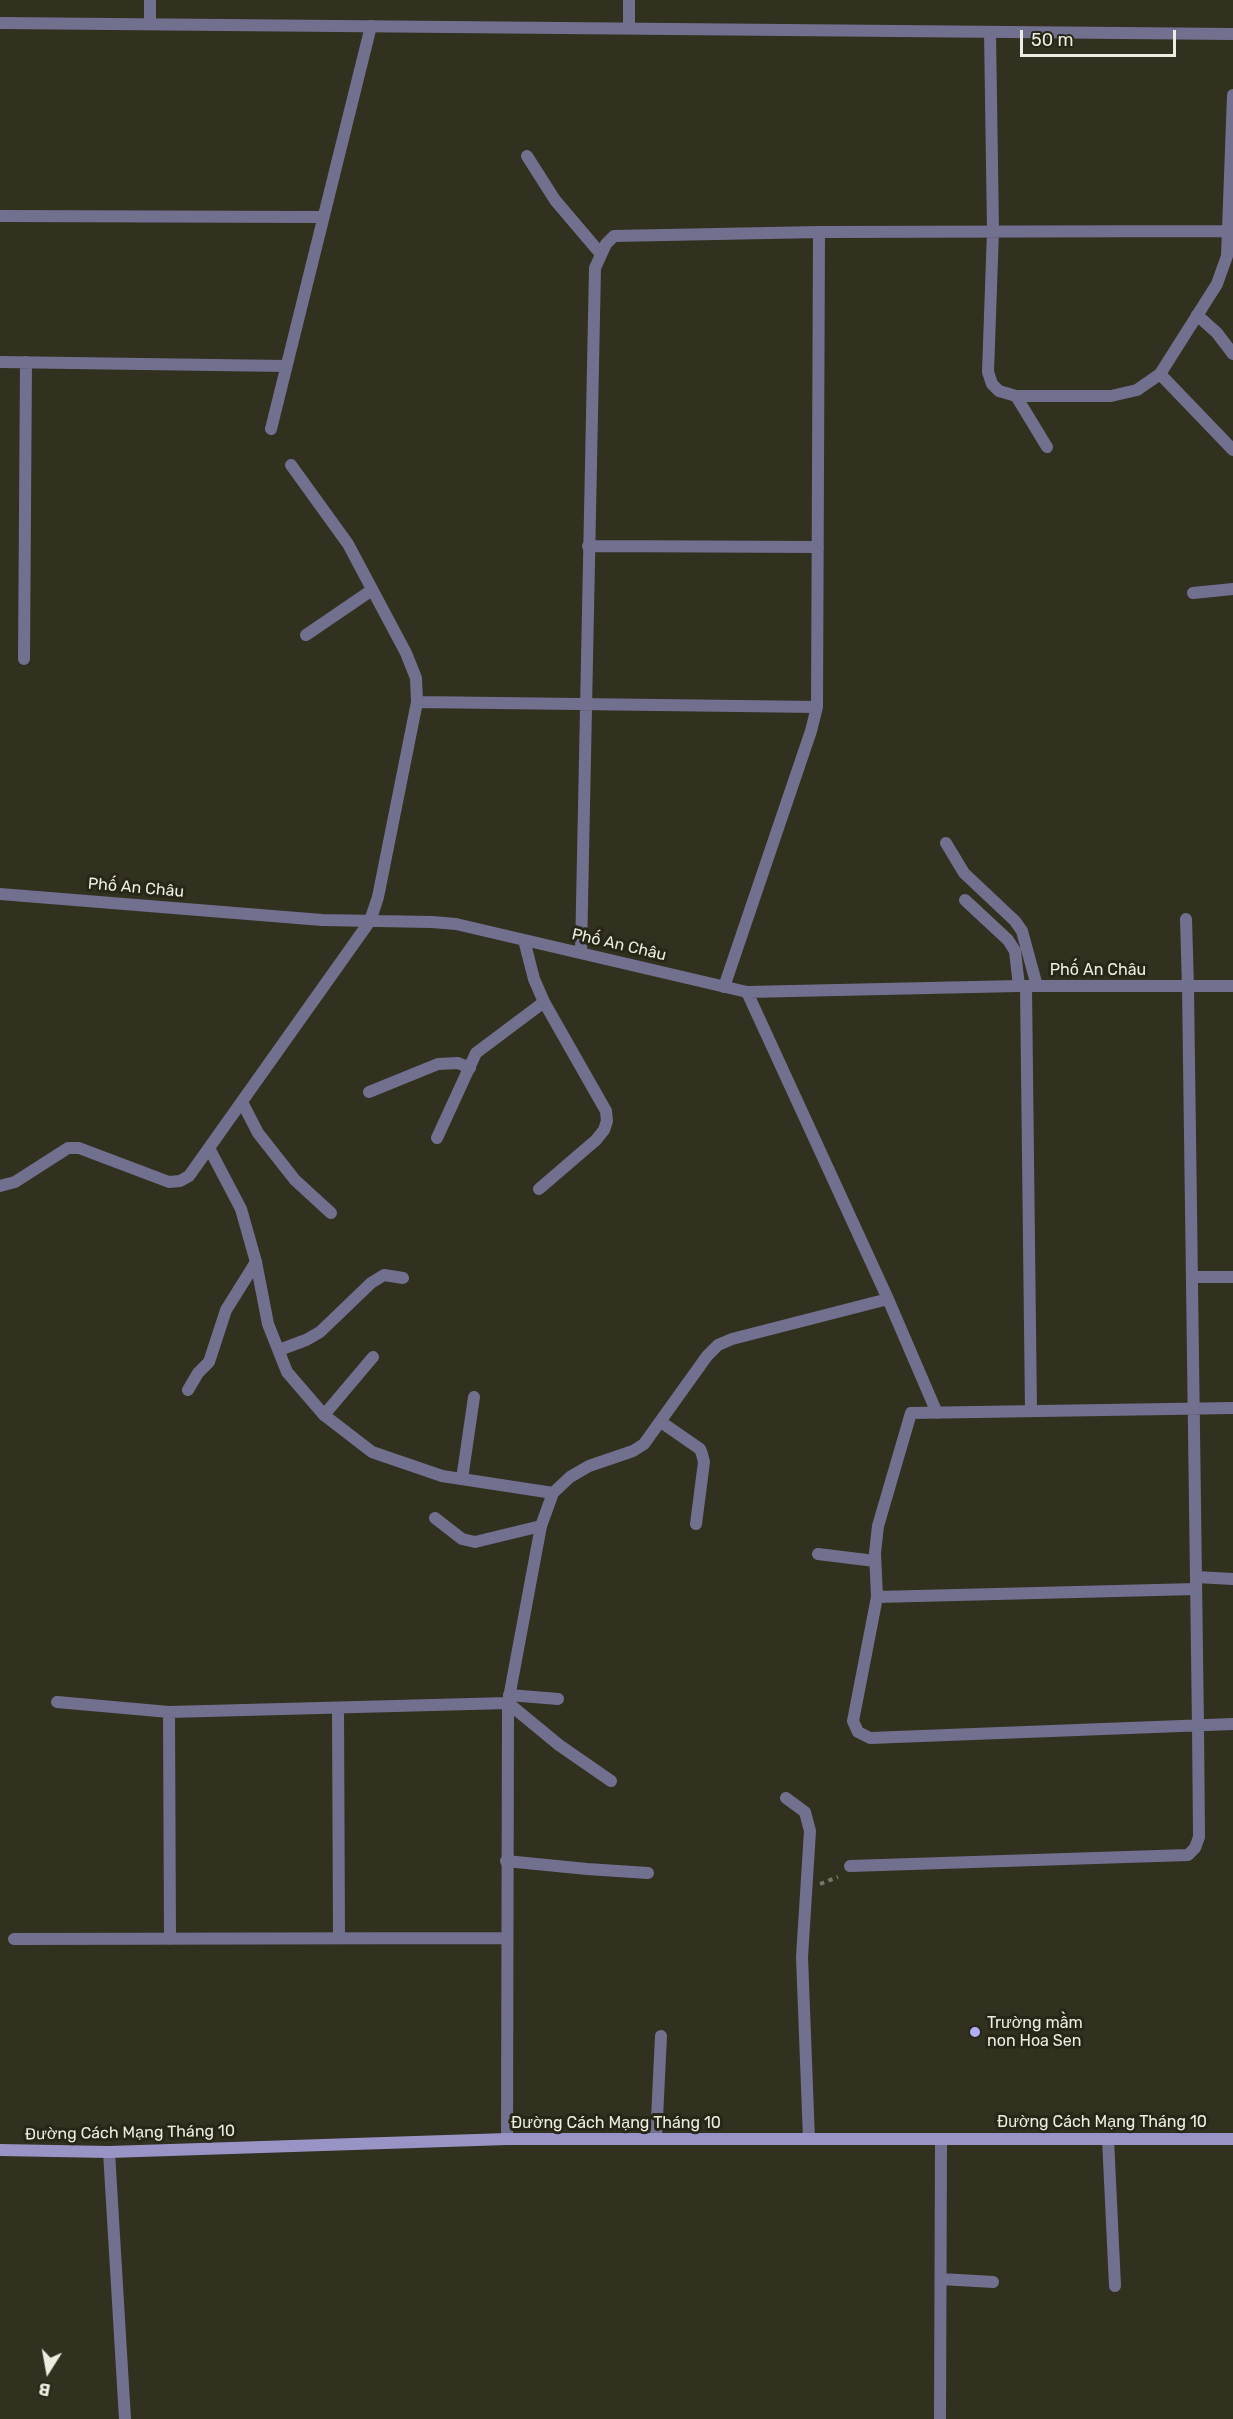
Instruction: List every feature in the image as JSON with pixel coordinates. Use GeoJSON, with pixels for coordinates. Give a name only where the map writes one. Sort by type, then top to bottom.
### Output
{"type":"FeatureCollection","features":[{"type":"Feature","properties":{"kind":"main road","name":"Đường Cách Mạng Tháng 10"},"geometry":{"type":"LineString","coordinates":[[0,2150],[109,2152],[507,2139],[1233,2139]]}},
{"type":"Feature","properties":{"kind":"street"},"geometry":{"type":"LineString","coordinates":[[150,0],[150,24]]}},
{"type":"Feature","properties":{"kind":"street"},"geometry":{"type":"LineString","coordinates":[[629,0],[629,28]]}},
{"type":"Feature","properties":{"kind":"street"},"geometry":{"type":"LineString","coordinates":[[0,23],[1233,33]]}},
{"type":"Feature","properties":{"kind":"street"},"geometry":{"type":"LineString","coordinates":[[271,429],[371,26]]}},
{"type":"Feature","properties":{"kind":"street"},"geometry":{"type":"LineString","coordinates":[[990,32],[993,231],[987,372],[992,384],[999,391],[1016,396],[1111,396],[1137,390],[1160,374],[1217,284],[1227,256],[1233,95]]}},
{"type":"Feature","properties":{"kind":"street"},"geometry":{"type":"LineString","coordinates":[[527,156],[555,200],[600,254]]}},
{"type":"Feature","properties":{"kind":"street"},"geometry":{"type":"LineString","coordinates":[[0,216],[323,217]]}},
{"type":"Feature","properties":{"kind":"street"},"geometry":{"type":"LineString","coordinates":[[581,953],[595,268],[600,254],[614,236],[819,232],[1229,231]]}},
{"type":"Feature","properties":{"kind":"street"},"geometry":{"type":"LineString","coordinates":[[724,987],[812,731],[817,707],[819,232]]}},
{"type":"Feature","properties":{"kind":"street"},"geometry":{"type":"LineString","coordinates":[[1197,315],[1233,354]]}},
{"type":"Feature","properties":{"kind":"street"},"geometry":{"type":"LineString","coordinates":[[0,362],[286,366]]}},
{"type":"Feature","properties":{"kind":"street"},"geometry":{"type":"LineString","coordinates":[[24,659],[26,362]]}},
{"type":"Feature","properties":{"kind":"street"},"geometry":{"type":"LineString","coordinates":[[1160,374],[1233,450]]}},
{"type":"Feature","properties":{"kind":"street"},"geometry":{"type":"LineString","coordinates":[[1016,396],[1047,447]]}},
{"type":"Feature","properties":{"kind":"street"},"geometry":{"type":"LineString","coordinates":[[0,1186],[15,1182],[68,1148],[79,1148],[169,1182],[180,1182],[189,1176],[370,921],[378,897],[417,702],[416,678],[406,653],[348,544],[291,465]]}},
{"type":"Feature","properties":{"kind":"street"},"geometry":{"type":"LineString","coordinates":[[588,546],[818,548]]}},
{"type":"Feature","properties":{"kind":"street"},"geometry":{"type":"LineString","coordinates":[[1193,593],[1233,589]]}},
{"type":"Feature","properties":{"kind":"street"},"geometry":{"type":"LineString","coordinates":[[306,635],[372,590]]}},
{"type":"Feature","properties":{"kind":"street"},"geometry":{"type":"LineString","coordinates":[[417,702],[817,707]]}},
{"type":"Feature","properties":{"kind":"street"},"geometry":{"type":"LineString","coordinates":[[946,843],[964,873],[1015,921],[1022,931],[1027,987],[1031,1411]]}},
{"type":"Feature","properties":{"kind":"street","name":"Phố An Châu"},"geometry":{"type":"LineString","coordinates":[[0,894],[322,920],[448,923],[747,992],[1233,986]]}},
{"type":"Feature","properties":{"kind":"street"},"geometry":{"type":"LineString","coordinates":[[965,900],[1008,940],[1015,951],[1027,987]]}},
{"type":"Feature","properties":{"kind":"street"},"geometry":{"type":"LineString","coordinates":[[850,1866],[1188,1855],[1195,1848],[1199,1837],[1186,919]]}},
{"type":"Feature","properties":{"kind":"street"},"geometry":{"type":"LineString","coordinates":[[524,940],[534,979],[544,1002],[606,1111],[607,1121],[604,1130],[596,1140],[540,1189]]}},
{"type":"Feature","properties":{"kind":"street"},"geometry":{"type":"LineString","coordinates":[[747,992],[888,1299],[937,1413]]}},
{"type":"Feature","properties":{"kind":"street"},"geometry":{"type":"LineString","coordinates":[[436,1138],[476,1053],[544,1002]]}},
{"type":"Feature","properties":{"kind":"street"},"geometry":{"type":"LineString","coordinates":[[369,1092],[438,1064],[458,1063],[470,1068]]}},
{"type":"Feature","properties":{"kind":"street"},"geometry":{"type":"LineString","coordinates":[[242,1102],[258,1133],[295,1180],[331,1213]]}},
{"type":"Feature","properties":{"kind":"street"},"geometry":{"type":"LineString","coordinates":[[209,1148],[241,1209],[256,1263],[268,1324],[288,1372],[324,1415],[372,1452],[442,1476],[553,1493]]}},
{"type":"Feature","properties":{"kind":"street"},"geometry":{"type":"LineString","coordinates":[[188,1390],[198,1373],[209,1362],[226,1310],[256,1263]]}},
{"type":"Feature","properties":{"kind":"street"},"geometry":{"type":"LineString","coordinates":[[279,1350],[320,1332],[371,1283],[384,1275],[403,1278]]}},
{"type":"Feature","properties":{"kind":"street"},"geometry":{"type":"LineString","coordinates":[[1192,1277],[1233,1277]]}},
{"type":"Feature","properties":{"kind":"street"},"geometry":{"type":"LineString","coordinates":[[507,2139],[508,1699],[541,1526],[553,1493],[570,1477],[590,1466],[639,1448],[652,1436],[707,1356],[718,1345],[732,1339],[888,1299]]}},
{"type":"Feature","properties":{"kind":"street"},"geometry":{"type":"LineString","coordinates":[[324,1415],[374,1357]]}},
{"type":"Feature","properties":{"kind":"street"},"geometry":{"type":"LineString","coordinates":[[462,1479],[474,1397]]}},
{"type":"Feature","properties":{"kind":"street"},"geometry":{"type":"LineString","coordinates":[[1233,1408],[910,1413],[878,1526],[875,1561],[877,1597],[853,1721],[855,1728],[870,1738],[1233,1724]]}},
{"type":"Feature","properties":{"kind":"street"},"geometry":{"type":"LineString","coordinates":[[661,1422],[700,1449],[702,1454],[704,1462],[696,1524]]}},
{"type":"Feature","properties":{"kind":"street"},"geometry":{"type":"LineString","coordinates":[[435,1518],[462,1539],[475,1542],[541,1526]]}},
{"type":"Feature","properties":{"kind":"street"},"geometry":{"type":"LineString","coordinates":[[818,1554],[875,1561]]}},
{"type":"Feature","properties":{"kind":"street"},"geometry":{"type":"LineString","coordinates":[[877,1597],[1196,1583],[1233,1579]]}},
{"type":"Feature","properties":{"kind":"street"},"geometry":{"type":"LineString","coordinates":[[508,1699],[560,1745],[611,1781]]}},
{"type":"Feature","properties":{"kind":"street"},"geometry":{"type":"LineString","coordinates":[[57,1702],[169,1712],[558,1699]]}},
{"type":"Feature","properties":{"kind":"street"},"geometry":{"type":"LineString","coordinates":[[338,1708],[339,1938]]}},
{"type":"Feature","properties":{"kind":"street"},"geometry":{"type":"LineString","coordinates":[[169,1712],[170,1939]]}},
{"type":"Feature","properties":{"kind":"street"},"geometry":{"type":"LineString","coordinates":[[786,1798],[805,1812],[809,1822],[802,1957],[809,2139]]}},
{"type":"Feature","properties":{"kind":"street"},"geometry":{"type":"LineString","coordinates":[[506,1861],[648,1873]]}},
{"type":"Feature","properties":{"kind":"street"},"geometry":{"type":"LineString","coordinates":[[14,1939],[506,1938]]}},
{"type":"Feature","properties":{"kind":"street"},"geometry":{"type":"LineString","coordinates":[[656,2139],[661,2036]]}},
{"type":"Feature","properties":{"kind":"street"},"geometry":{"type":"LineString","coordinates":[[940,2419],[941,2139]]}},
{"type":"Feature","properties":{"kind":"street"},"geometry":{"type":"LineString","coordinates":[[1108,2139],[1115,2286]]}},
{"type":"Feature","properties":{"kind":"street"},"geometry":{"type":"LineString","coordinates":[[109,2152],[125,2419]]}},
{"type":"Feature","properties":{"kind":"street"},"geometry":{"type":"LineString","coordinates":[[941,2279],[993,2282]]}},
{"type":"Feature","properties":{"kind":"path"},"geometry":{"type":"LineString","coordinates":[[805,1888],[839,1876],[850,1866]]}},
{"type":"Feature","properties":{"kind":"place","name":"Trường mầm non Hoa Sen"},"geometry":{"type":"Point","coordinates":[975,2032]}}]}
